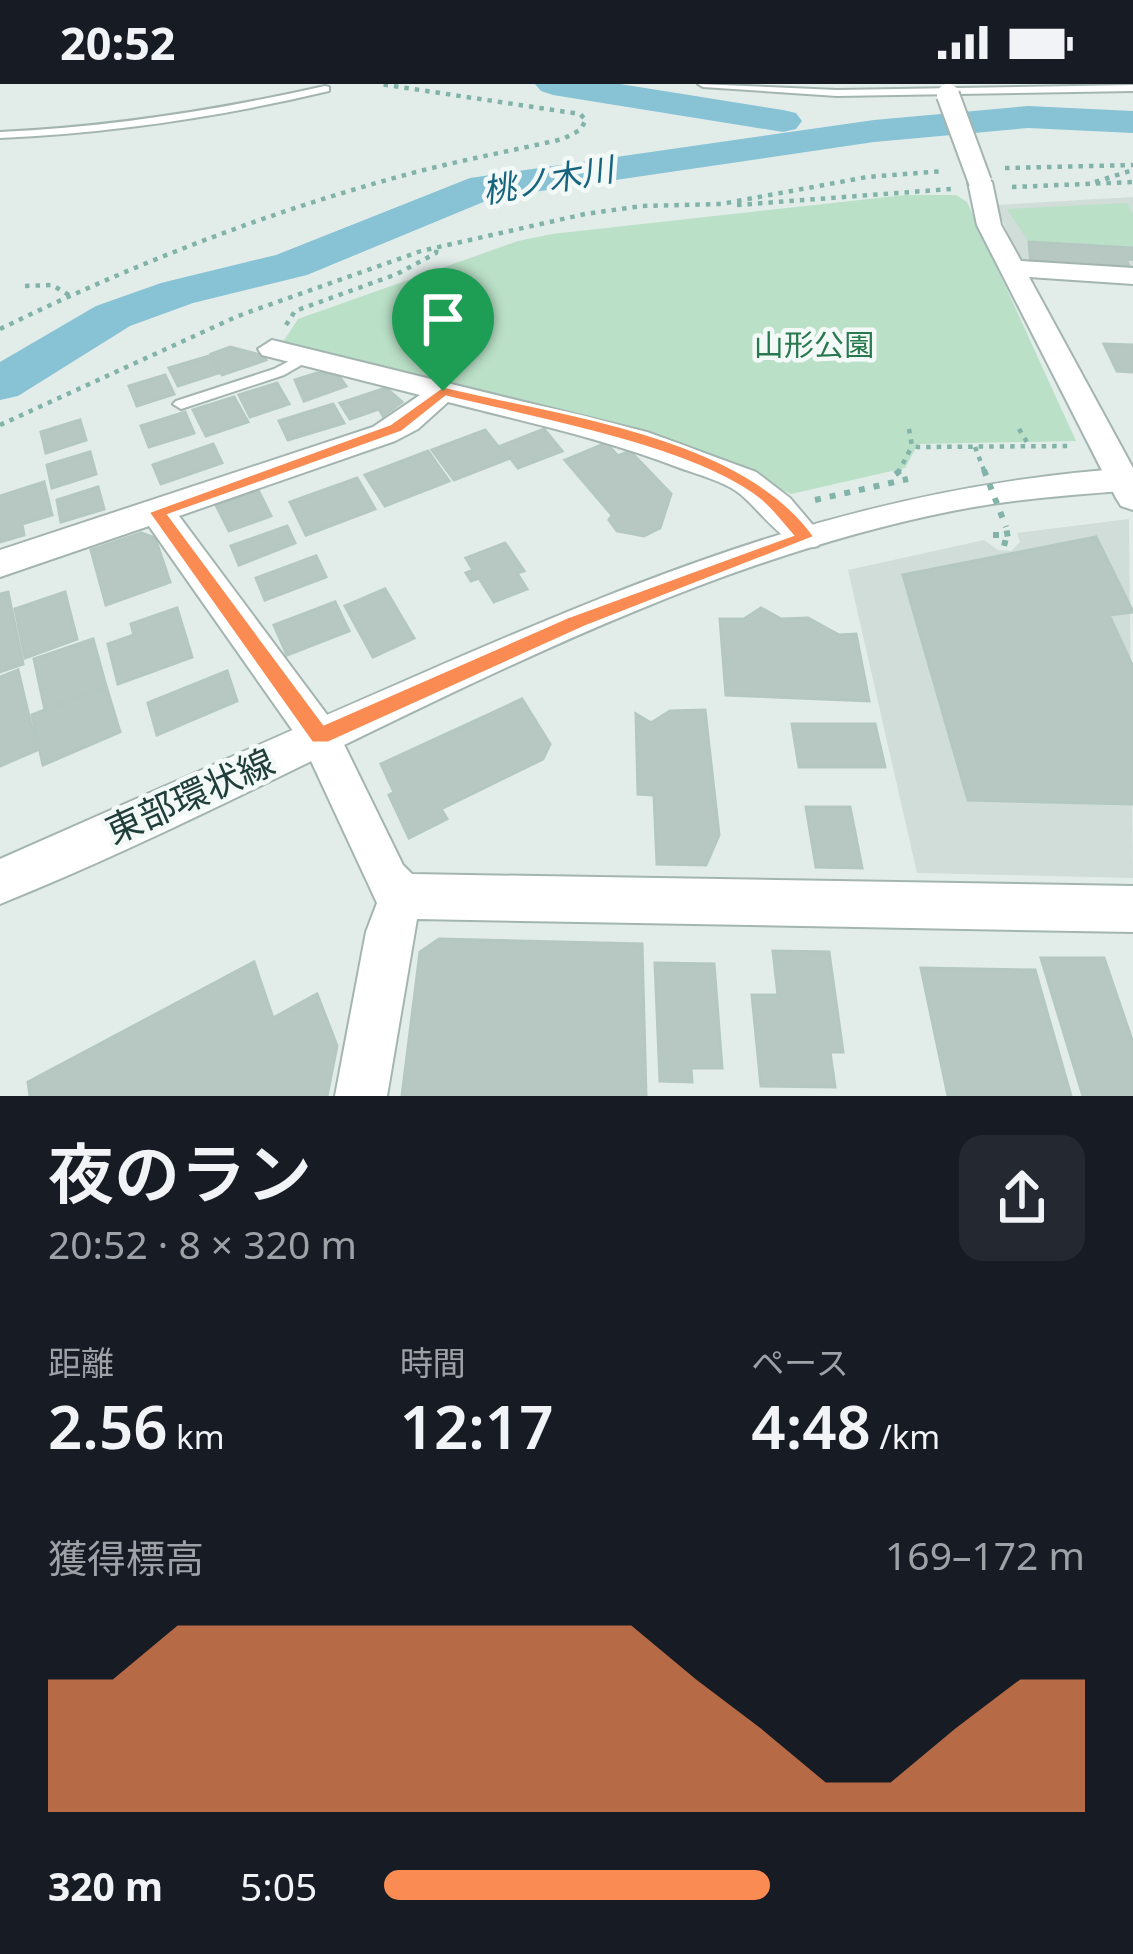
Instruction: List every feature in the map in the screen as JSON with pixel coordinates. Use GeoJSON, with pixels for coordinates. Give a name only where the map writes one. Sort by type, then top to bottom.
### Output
{"type":"FeatureCollection","features":[{"type":"Feature","properties":{"kind":"street"},"geometry":{"type":"LineString","coordinates":[[946,90],[979,177],[989,225],[1130,486]]}},
{"type":"Feature","properties":{"kind":"street"},"geometry":{"type":"LineString","coordinates":[[1011,268],[1133,276]]}},
{"type":"Feature","properties":{"kind":"street"},"geometry":{"type":"LineString","coordinates":[[272,349],[638,440],[705,464],[766,495],[806,537]]}},
{"type":"Feature","properties":{"kind":"street"},"geometry":{"type":"LineString","coordinates":[[0,564],[396,428],[443,391]]}},
{"type":"Feature","properties":{"kind":"street","name":"東部環状線"},"geometry":{"type":"LineString","coordinates":[[0,882],[578,621],[806,537],[970,497],[1130,486]]}},
{"type":"Feature","properties":{"kind":"street"},"geometry":{"type":"LineString","coordinates":[[158,512],[320,736],[387,881],[403,896],[1133,909]]}},
{"type":"Feature","properties":{"kind":"street"},"geometry":{"type":"LineString","coordinates":[[361,1096],[389,932],[403,896]]}},
{"type":"Feature","properties":{"kind":"lane"},"geometry":{"type":"LineString","coordinates":[[703,84],[786,92],[1133,88]]}},
{"type":"Feature","properties":{"kind":"lane"},"geometry":{"type":"LineString","coordinates":[[0,135],[46,134],[220,111],[325,89]]}},
{"type":"Feature","properties":{"kind":"lane"},"geometry":{"type":"LineString","coordinates":[[181,404],[279,372],[305,357]]}},
{"type":"Feature","properties":{"kind":"path"},"geometry":{"type":"LineString","coordinates":[[0,329],[69,295],[238,228],[362,188],[563,139],[580,130],[586,120],[580,114],[470,94],[380,84]]}},
{"type":"Feature","properties":{"kind":"path"},"geometry":{"type":"LineString","coordinates":[[721,204],[867,177],[979,177],[1133,168]]}},
{"type":"Feature","properties":{"kind":"path"},"geometry":{"type":"LineString","coordinates":[[1092,184],[1133,168]]}},
{"type":"Feature","properties":{"kind":"path"},"geometry":{"type":"LineString","coordinates":[[0,424],[238,316],[437,247],[585,214],[642,206],[796,204],[979,177],[1133,182]]}},
{"type":"Feature","properties":{"kind":"path"},"geometry":{"type":"LineString","coordinates":[[272,349],[295,311],[415,266],[437,247]]}},
{"type":"Feature","properties":{"kind":"path"},"geometry":{"type":"LineString","coordinates":[[25,286],[52,285],[69,295]]}},
{"type":"Feature","properties":{"kind":"path"},"geometry":{"type":"LineString","coordinates":[[1019,429],[1030,447]]}},
{"type":"Feature","properties":{"kind":"path"},"geometry":{"type":"LineString","coordinates":[[903,480],[896,470],[912,446],[909,430]]}},
{"type":"Feature","properties":{"kind":"path"},"geometry":{"type":"LineString","coordinates":[[912,446],[1087,446]]}},
{"type":"Feature","properties":{"kind":"path"},"geometry":{"type":"LineString","coordinates":[[975,447],[1009,544],[996,541],[996,532]]}},
{"type":"Feature","properties":{"kind":"shaded area"},"geometry":{"type":"Polygon","coordinates":[[[1133,197],[1133,270],[1032,264],[1018,258],[996,205],[1133,197]]]}},
{"type":"Feature","properties":{"kind":"shaded area"},"geometry":{"type":"Polygon","coordinates":[[[1129,519],[1133,878],[917,873],[848,570],[984,540],[998,550],[1011,551],[1020,542],[1017,533],[1129,519]]]}},
{"type":"Feature","properties":{"kind":"green space","name":"山形公園"},"geometry":{"type":"Polygon","coordinates":[[[905,195],[956,195],[967,202],[1076,441],[918,444],[905,468],[791,494],[731,465],[622,426],[283,342],[298,319],[518,241],[905,195]]]}},
{"type":"Feature","properties":{"kind":"green space"},"geometry":{"type":"Polygon","coordinates":[[[1127,203],[1133,214],[1133,248],[1029,242],[1007,209],[1127,203]]]}},
{"type":"Feature","properties":{"kind":"building"},"geometry":{"type":"Polygon","coordinates":[[[1029,242],[1133,248],[1133,259],[1126,260],[1129,266],[1031,263],[1029,242]]]}},
{"type":"Feature","properties":{"kind":"building"},"geometry":{"type":"Polygon","coordinates":[[[1104,344],[1133,345],[1133,372],[1117,371],[1104,344]]]}},
{"type":"Feature","properties":{"kind":"building"},"geometry":{"type":"Polygon","coordinates":[[[230,347],[266,360],[222,375],[211,354],[230,347]]]}},
{"type":"Feature","properties":{"kind":"building"},"geometry":{"type":"Polygon","coordinates":[[[209,356],[218,373],[178,386],[169,368],[209,356]]]}},
{"type":"Feature","properties":{"kind":"building"},"geometry":{"type":"Polygon","coordinates":[[[317,373],[338,375],[346,386],[304,401],[295,380],[317,373]]]}},
{"type":"Feature","properties":{"kind":"building"},"geometry":{"type":"Polygon","coordinates":[[[165,375],[174,394],[137,406],[129,386],[165,375]]]}},
{"type":"Feature","properties":{"kind":"building"},"geometry":{"type":"Polygon","coordinates":[[[277,383],[289,404],[250,417],[239,395],[277,383]]]}},
{"type":"Feature","properties":{"kind":"building"},"geometry":{"type":"Polygon","coordinates":[[[386,388],[402,402],[383,416],[379,409],[350,419],[340,403],[386,388]]]}},
{"type":"Feature","properties":{"kind":"building"},"geometry":{"type":"Polygon","coordinates":[[[234,397],[248,422],[206,436],[193,410],[234,397]]]}},
{"type":"Feature","properties":{"kind":"building"},"geometry":{"type":"Polygon","coordinates":[[[333,404],[344,423],[288,440],[279,421],[333,404]]]}},
{"type":"Feature","properties":{"kind":"building"},"geometry":{"type":"Polygon","coordinates":[[[185,412],[194,433],[149,447],[141,426],[185,412]]]}},
{"type":"Feature","properties":{"kind":"building"},"geometry":{"type":"Polygon","coordinates":[[[80,420],[86,440],[46,453],[41,432],[80,420]]]}},
{"type":"Feature","properties":{"kind":"building"},"geometry":{"type":"Polygon","coordinates":[[[544,429],[562,451],[518,468],[501,446],[544,429]]]}},
{"type":"Feature","properties":{"kind":"building"},"geometry":{"type":"Polygon","coordinates":[[[485,430],[508,459],[454,480],[432,450],[485,430]]]}},
{"type":"Feature","properties":{"kind":"building"},"geometry":{"type":"Polygon","coordinates":[[[606,443],[618,456],[630,451],[671,494],[660,528],[644,536],[617,531],[609,520],[612,515],[565,460],[606,443]]]}},
{"type":"Feature","properties":{"kind":"building"},"geometry":{"type":"Polygon","coordinates":[[[213,444],[222,463],[161,484],[153,465],[213,444]]]}},
{"type":"Feature","properties":{"kind":"building"},"geometry":{"type":"Polygon","coordinates":[[[428,451],[449,481],[385,506],[365,475],[428,451]]]}},
{"type":"Feature","properties":{"kind":"building"},"geometry":{"type":"Polygon","coordinates":[[[90,452],[96,474],[52,488],[47,465],[90,452]]]}},
{"type":"Feature","properties":{"kind":"building"},"geometry":{"type":"Polygon","coordinates":[[[357,478],[375,509],[306,535],[290,502],[357,478]]]}},
{"type":"Feature","properties":{"kind":"building"},"geometry":{"type":"Polygon","coordinates":[[[44,482],[52,515],[22,524],[24,535],[0,542],[0,496],[44,482]]]}},
{"type":"Feature","properties":{"kind":"building"},"geometry":{"type":"Polygon","coordinates":[[[98,487],[104,509],[61,522],[57,500],[98,487]]]}},
{"type":"Feature","properties":{"kind":"building"},"geometry":{"type":"Polygon","coordinates":[[[258,490],[271,516],[229,531],[216,505],[258,490]]]}},
{"type":"Feature","properties":{"kind":"building"},"geometry":{"type":"Polygon","coordinates":[[[287,526],[295,543],[239,565],[231,546],[287,526]]]}},
{"type":"Feature","properties":{"kind":"building"},"geometry":{"type":"Polygon","coordinates":[[[141,533],[155,538],[170,582],[106,605],[91,550],[141,533]]]}},
{"type":"Feature","properties":{"kind":"building"},"geometry":{"type":"Polygon","coordinates":[[[1096,537],[1133,612],[1109,615],[1133,667],[1133,804],[968,800],[903,575],[1096,537]]]}},
{"type":"Feature","properties":{"kind":"building"},"geometry":{"type":"Polygon","coordinates":[[[505,543],[524,571],[517,573],[527,589],[494,602],[479,578],[471,581],[466,573],[473,570],[466,558],[505,543]]]}},
{"type":"Feature","properties":{"kind":"building"},"geometry":{"type":"Polygon","coordinates":[[[316,556],[326,577],[265,600],[256,578],[316,556]]]}},
{"type":"Feature","properties":{"kind":"building"},"geometry":{"type":"Polygon","coordinates":[[[385,589],[414,638],[373,657],[345,606],[385,589]]]}},
{"type":"Feature","properties":{"kind":"building"},"geometry":{"type":"Polygon","coordinates":[[[8,592],[23,664],[0,672],[0,594],[8,592]]]}},
{"type":"Feature","properties":{"kind":"building"},"geometry":{"type":"Polygon","coordinates":[[[65,592],[77,639],[25,658],[15,609],[65,592]]]}},
{"type":"Feature","properties":{"kind":"building"},"geometry":{"type":"Polygon","coordinates":[[[335,602],[349,631],[287,655],[274,625],[335,602]]]}},
{"type":"Feature","properties":{"kind":"building"},"geometry":{"type":"Polygon","coordinates":[[[177,608],[192,657],[118,684],[108,644],[134,635],[131,624],[177,608]]]}},
{"type":"Feature","properties":{"kind":"building"},"geometry":{"type":"Polygon","coordinates":[[[761,608],[781,619],[808,618],[839,635],[856,634],[869,701],[726,695],[720,619],[744,619],[761,608]]]}},
{"type":"Feature","properties":{"kind":"building"},"geometry":{"type":"Polygon","coordinates":[[[93,639],[106,686],[45,710],[34,659],[93,639]]]}},
{"type":"Feature","properties":{"kind":"building"},"geometry":{"type":"Polygon","coordinates":[[[18,670],[37,750],[0,766],[0,677],[18,670]]]}},
{"type":"Feature","properties":{"kind":"building"},"geometry":{"type":"Polygon","coordinates":[[[227,671],[237,701],[157,735],[148,703],[227,671]]]}},
{"type":"Feature","properties":{"kind":"building"},"geometry":{"type":"Polygon","coordinates":[[[106,686],[120,732],[43,765],[32,715],[106,686]]]}},
{"type":"Feature","properties":{"kind":"building"},"geometry":{"type":"Polygon","coordinates":[[[522,699],[550,744],[543,759],[441,809],[447,819],[409,838],[381,764],[522,699]]]}},
{"type":"Feature","properties":{"kind":"building"},"geometry":{"type":"Polygon","coordinates":[[[705,710],[719,835],[706,865],[657,864],[654,795],[638,794],[636,714],[651,723],[670,711],[705,710]]]}},
{"type":"Feature","properties":{"kind":"building"},"geometry":{"type":"Polygon","coordinates":[[[792,724],[875,724],[885,767],[799,767],[792,724]]]}},
{"type":"Feature","properties":{"kind":"building"},"geometry":{"type":"Polygon","coordinates":[[[806,807],[850,807],[862,868],[816,867],[806,807]]]}},
{"type":"Feature","properties":{"kind":"building"},"geometry":{"type":"Polygon","coordinates":[[[439,939],[642,944],[646,1096],[402,1096],[420,952],[439,939]]]}},
{"type":"Feature","properties":{"kind":"building"},"geometry":{"type":"Polygon","coordinates":[[[773,951],[829,952],[843,1052],[830,1052],[835,1087],[761,1086],[752,995],[778,995],[773,951]]]}},
{"type":"Feature","properties":{"kind":"building"},"geometry":{"type":"Polygon","coordinates":[[[1041,958],[1104,958],[1133,1043],[1133,1096],[1083,1096],[1041,958]]]}},
{"type":"Feature","properties":{"kind":"building"},"geometry":{"type":"Polygon","coordinates":[[[254,962],[273,1018],[317,994],[337,1046],[327,1096],[30,1096],[28,1082],[254,962]]]}},
{"type":"Feature","properties":{"kind":"building"},"geometry":{"type":"Polygon","coordinates":[[[655,963],[714,964],[722,1068],[691,1068],[692,1082],[660,1081],[655,963]]]}},
{"type":"Feature","properties":{"kind":"building"},"geometry":{"type":"Polygon","coordinates":[[[921,968],[1035,970],[1071,1096],[948,1096],[921,968]]]}},
{"type":"Feature","properties":{"kind":"waterway"},"geometry":{"type":"LineString","coordinates":[[553,84],[783,121]]}},
{"type":"Feature","properties":{"kind":"waterway","name":"桃ノ木川"},"geometry":{"type":"LineString","coordinates":[[0,384],[113,316],[177,293],[291,265],[484,187],[874,131],[1028,117],[1133,122]]}},
{"type":"Feature","properties":{"kind":"route"},"geometry":{"type":"LineString","coordinates":[[443,391],[638,440],[705,464],[766,495],[806,537],[578,621],[320,736],[158,512],[396,428],[443,391]]}}]}
